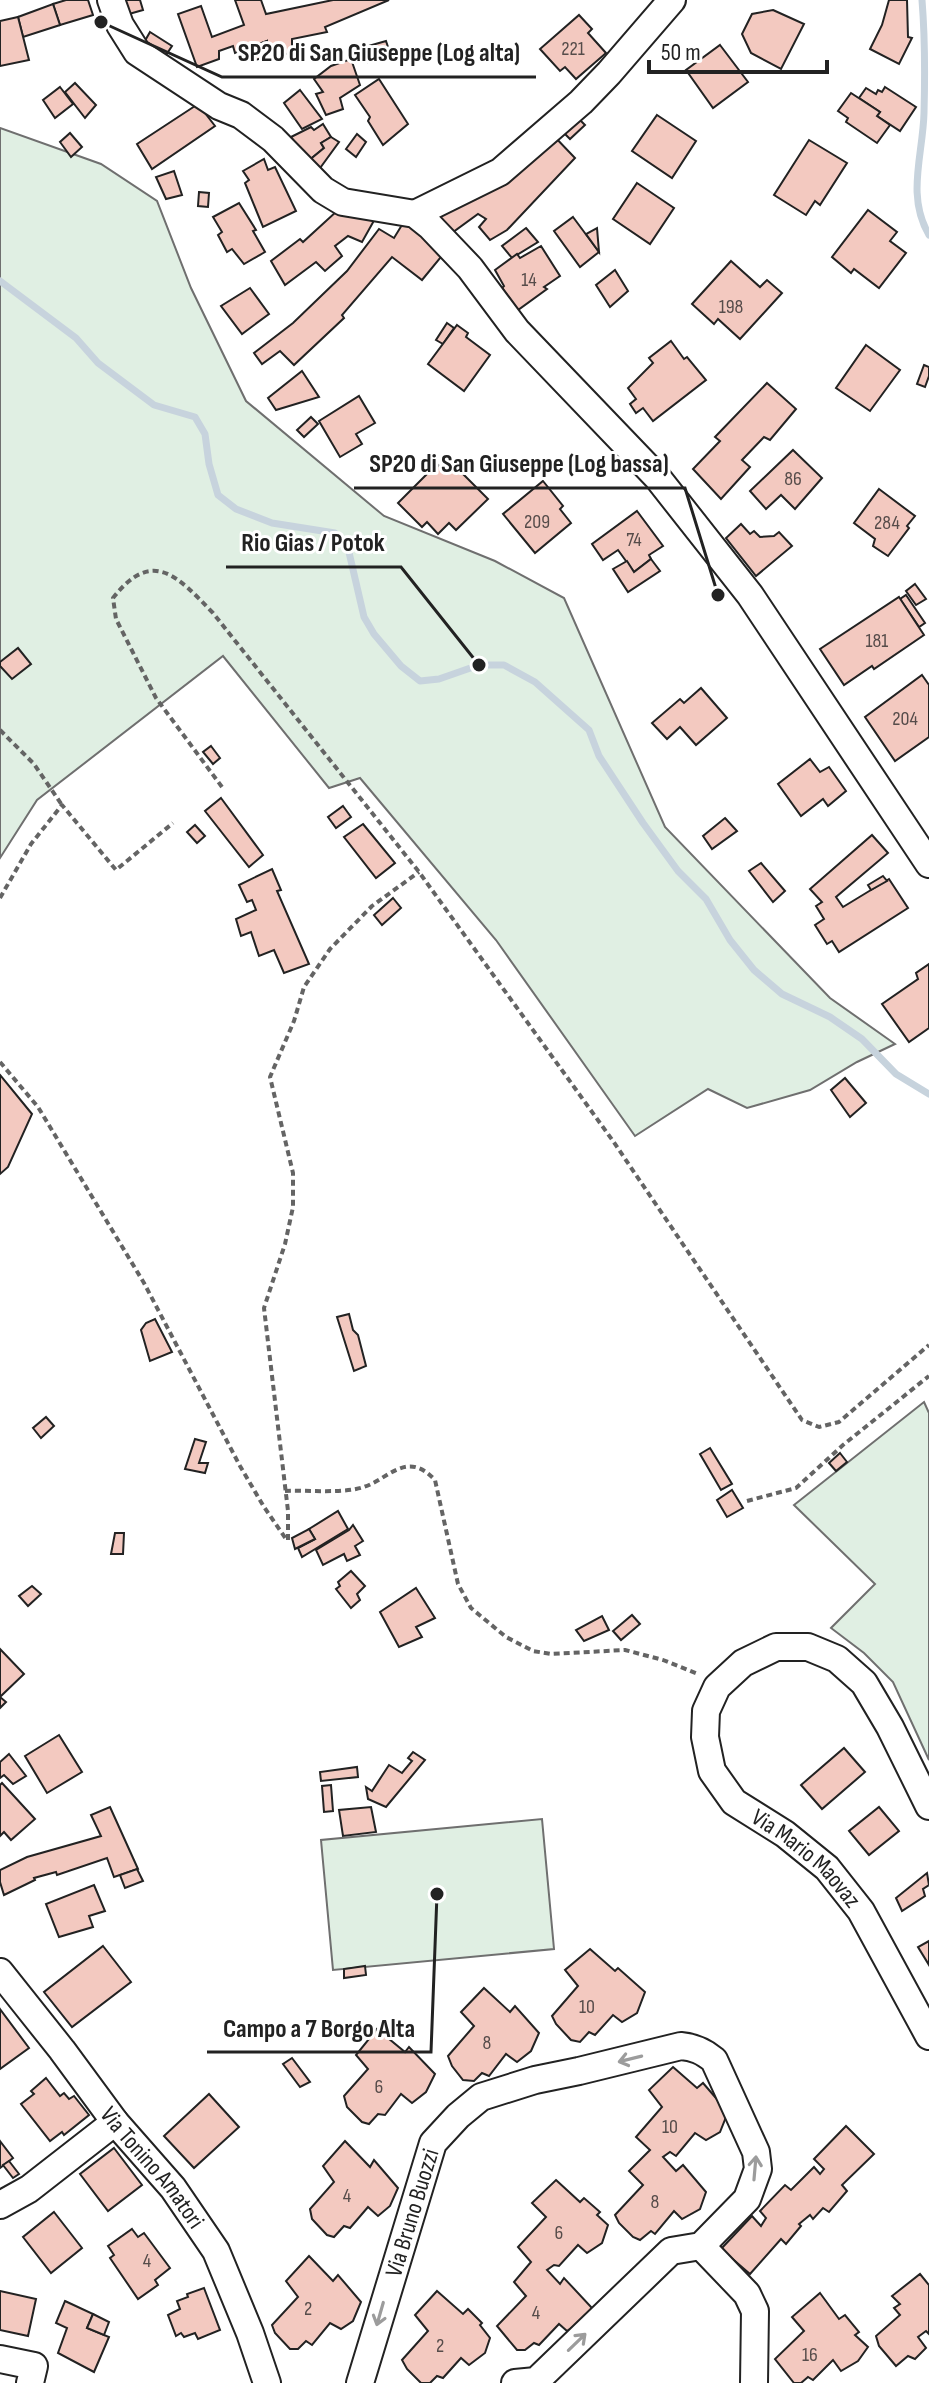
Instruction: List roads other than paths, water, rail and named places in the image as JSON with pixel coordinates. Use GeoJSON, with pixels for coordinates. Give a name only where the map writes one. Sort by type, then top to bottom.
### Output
{"type":"FeatureCollection","features":[{"type":"Feature","properties":{"kind":"street"},"geometry":{"type":"LineString","coordinates":[[111,0],[120,25],[137,52],[219,106],[241,115],[273,139],[323,190],[343,202],[415,214],[470,268],[517,331],[657,477],[750,595],[929,864]]}},
{"type":"Feature","properties":{"kind":"street"},"geometry":{"type":"LineString","coordinates":[[415,214],[500,172],[581,102],[672,0]]}},
{"type":"Feature","properties":{"kind":"street","name":"Via Mario Maovaz"},"geometry":{"type":"LineString","coordinates":[[929,1806],[890,1727],[864,1683],[837,1659],[808,1647],[776,1647],[743,1663],[717,1687],[706,1711],[705,1737],[712,1771],[734,1802],[785,1834],[827,1868],[861,1911],[929,2036]]}},
{"type":"Feature","properties":{"kind":"street","name":"Via Tonino Amatori"},"geometry":{"type":"LineString","coordinates":[[0,1972],[115,2122],[173,2188],[216,2251],[267,2383]]}},
{"type":"Feature","properties":{"kind":"street","name":"Via Bruno Buozzi"},"geometry":{"type":"LineString","coordinates":[[360,2383],[433,2143],[481,2097],[535,2080],[681,2046],[705,2053],[714,2060],[749,2133],[758,2169],[747,2199],[701,2246]]}},
{"type":"Feature","properties":{"kind":"street"},"geometry":{"type":"LineString","coordinates":[[0,2205],[29,2189],[115,2122]]}},
{"type":"Feature","properties":{"kind":"street"},"geometry":{"type":"LineString","coordinates":[[515,2383],[536,2381],[671,2251],[701,2246],[747,2294],[755,2311],[754,2383]]}},
{"type":"Feature","properties":{"kind":"street"},"geometry":{"type":"LineString","coordinates":[[0,2359],[34,2366],[30,2383]]}},
{"type":"Feature","properties":{"kind":"waterway"},"geometry":{"type":"LineString","coordinates":[[922,0],[924,113],[917,190],[918,205],[929,235]]}},
{"type":"Feature","properties":{"kind":"waterway"},"geometry":{"type":"LineString","coordinates":[[0,281],[76,338],[98,363],[154,405],[195,417],[205,434],[218,495],[236,509],[272,523],[335,533],[348,548],[364,617],[401,666],[420,681],[439,679],[479,665],[504,665],[535,682],[589,730],[599,756],[643,823],[678,871],[706,899],[730,940],[754,970],[782,994],[830,1017],[862,1039],[896,1074],[929,1094]]}},
{"type":"Feature","properties":{"kind":"place","name":"SP20 di San Giuseppe (Log alta)"},"geometry":{"type":"Point","coordinates":[101,22]}},
{"type":"Feature","properties":{"kind":"place","name":"SP20 di San Giuseppe (Log bassa)"},"geometry":{"type":"Point","coordinates":[718,595]}},
{"type":"Feature","properties":{"kind":"place","name":"Rio Gias / Potok"},"geometry":{"type":"Point","coordinates":[479,665]}},
{"type":"Feature","properties":{"kind":"place","name":"Campo a 7 Borgo Alta"},"geometry":{"type":"Point","coordinates":[437,1894]}}]}
